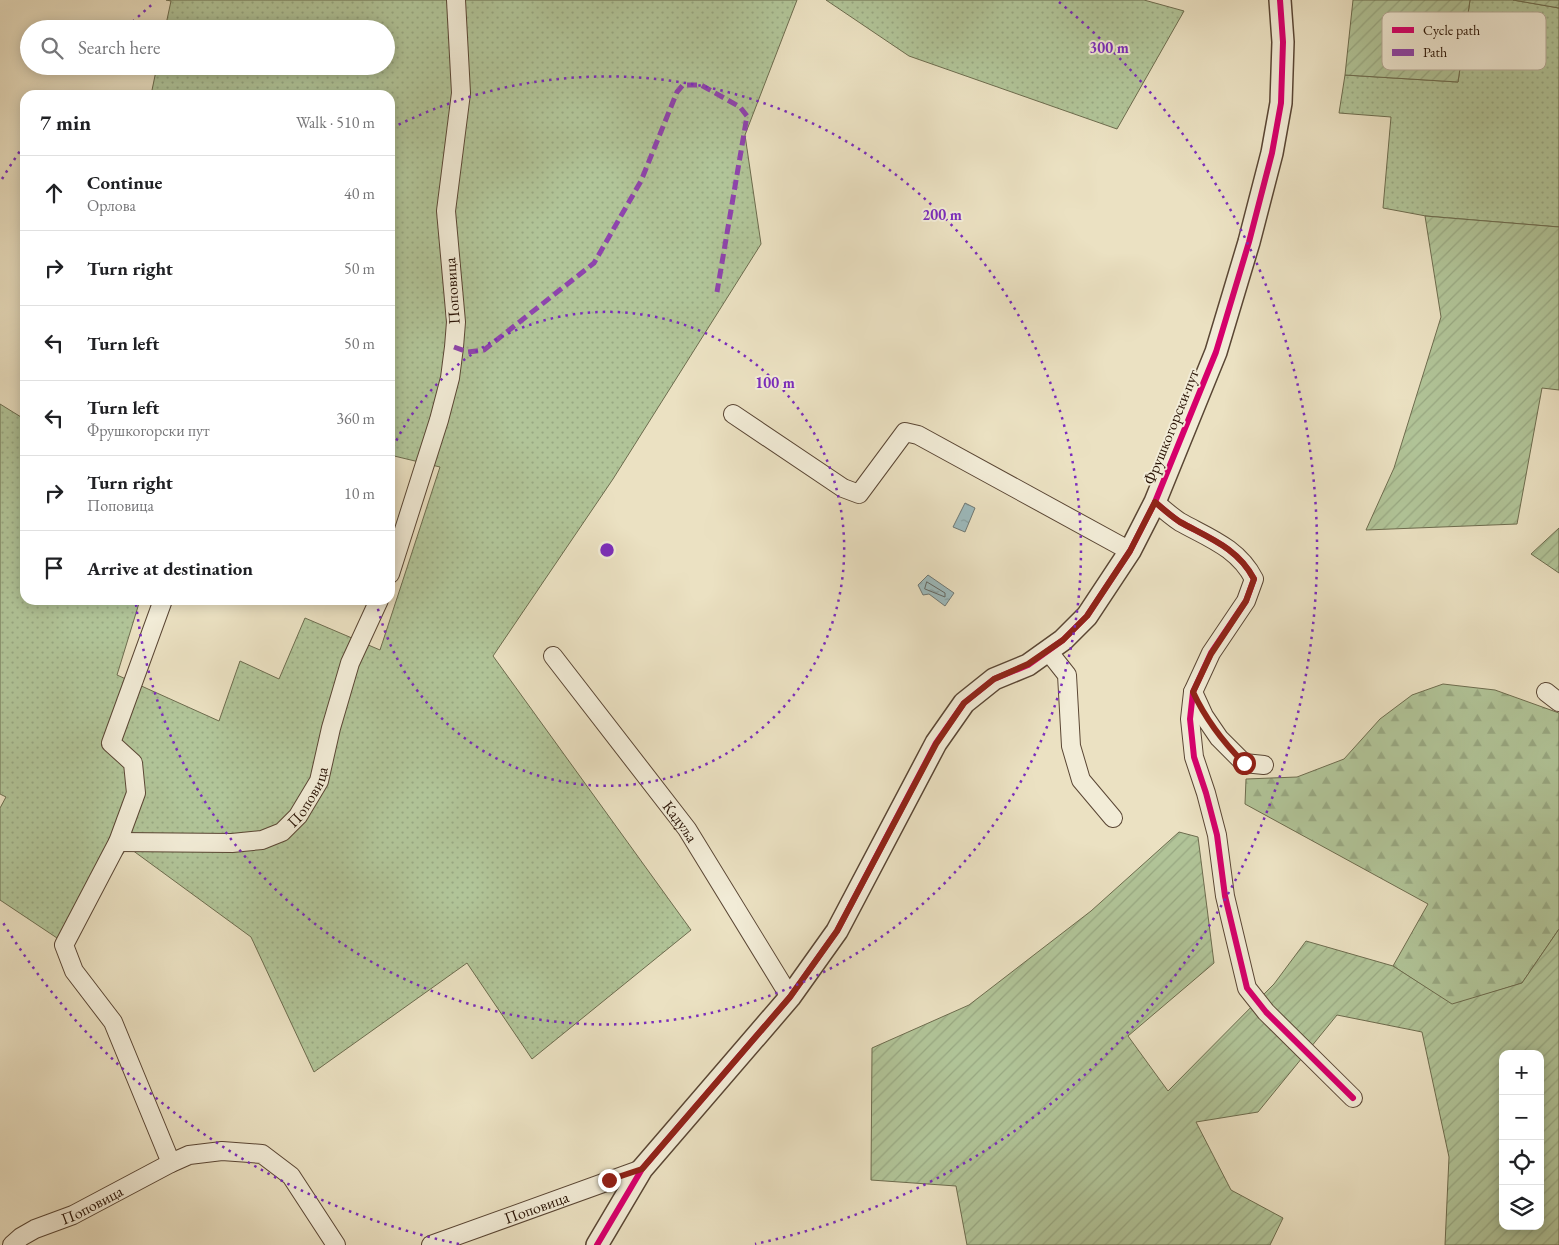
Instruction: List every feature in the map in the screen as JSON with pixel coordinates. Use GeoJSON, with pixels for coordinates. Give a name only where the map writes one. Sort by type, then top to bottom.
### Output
{"type":"FeatureCollection","features":[{"type":"Feature","properties":{"kind":"street","name":"Поповица"},"geometry":{"type":"LineString","coordinates":[[395,558],[439,420],[450,378],[453,355],[456,322],[446,211],[461,94],[456,0]]}},
{"type":"Feature","properties":{"kind":"street","name":"Фрушкогорски пут"},"geometry":{"type":"LineString","coordinates":[[597,1245],[642,1169],[790,997],[837,931],[936,744],[964,703],[994,679],[1028,664],[1063,640],[1087,616],[1130,551],[1155,502],[1216,352],[1272,153],[1281,103],[1283,42],[1280,0]]}},
{"type":"Feature","properties":{"kind":"street"},"geometry":{"type":"LineString","coordinates":[[733,414],[843,488],[859,494],[905,432],[918,435],[1130,551]]}},
{"type":"Feature","properties":{"kind":"street"},"geometry":{"type":"LineString","coordinates":[[1155,502],[1178,520],[1227,548],[1245,563],[1254,579],[1246,601],[1211,654],[1193,692],[1190,719],[1194,757],[1206,793],[1216,835],[1225,896],[1247,988],[1266,1012],[1353,1098]]}},
{"type":"Feature","properties":{"kind":"street"},"geometry":{"type":"LineString","coordinates":[[161,605],[111,743],[133,763],[136,793],[118,842],[64,945],[74,971],[113,1022],[171,1163]]}},
{"type":"Feature","properties":{"kind":"street","name":"Поповица"},"geometry":{"type":"LineString","coordinates":[[118,842],[232,843],[262,840],[282,832],[298,816],[319,781],[331,728],[350,663],[376,605]]}},
{"type":"Feature","properties":{"kind":"street"},"geometry":{"type":"LineString","coordinates":[[1048,651],[1067,675],[1071,746],[1081,780],[1113,818]]}},
{"type":"Feature","properties":{"kind":"street","name":"Кадуља"},"geometry":{"type":"LineString","coordinates":[[553,656],[686,829],[790,997]]}},
{"type":"Feature","properties":{"kind":"street"},"geometry":{"type":"LineString","coordinates":[[1193,692],[1204,716],[1220,738],[1244,763],[1264,764]]}},
{"type":"Feature","properties":{"kind":"street","name":"Поповица"},"geometry":{"type":"LineString","coordinates":[[12,1245],[35,1230],[73,1215],[171,1163],[189,1155],[222,1151],[262,1154],[291,1176],[336,1245]]}},
{"type":"Feature","properties":{"kind":"street","name":"Поповица"},"geometry":{"type":"LineString","coordinates":[[431,1245],[642,1169]]}},
{"type":"Feature","properties":{"kind":"green space"},"geometry":{"type":"Polygon","coordinates":[[[166,0],[797,0],[745,135],[761,244],[613,479],[493,656],[691,930],[532,1059],[467,963],[314,1072],[251,937],[128,847],[57,938],[0,900],[0,808],[6,797],[0,794],[0,404],[20,416],[20,605],[138,605],[117,675],[219,721],[240,661],[279,679],[305,618],[380,650],[440,467],[395,456],[395,90],[152,90],[155,75],[395,75],[395,20],[167,20],[171,1],[166,0]]]}},
{"type":"Feature","properties":{"kind":"green space"},"geometry":{"type":"Polygon","coordinates":[[[826,0],[1144,0],[1184,11],[1117,129],[909,56],[826,0]]]}},
{"type":"Feature","properties":{"kind":"green space"},"geometry":{"type":"Polygon","coordinates":[[[1353,0],[1470,0],[1468,12],[1382,12],[1382,70],[1460,70],[1458,82],[1345,75],[1353,0]]]}},
{"type":"Feature","properties":{"kind":"green space"},"geometry":{"type":"Polygon","coordinates":[[[1470,0],[1513,0],[1559,8],[1559,227],[1426,216],[1383,208],[1391,117],[1339,113],[1345,75],[1458,82],[1460,70],[1546,70],[1546,12],[1468,12],[1470,0]]]}},
{"type":"Feature","properties":{"kind":"green space"},"geometry":{"type":"Polygon","coordinates":[[[1513,0],[1559,0],[1559,8],[1513,0]]]}},
{"type":"Feature","properties":{"kind":"green space"},"geometry":{"type":"Polygon","coordinates":[[[1425,216],[1559,227],[1559,390],[1542,388],[1517,524],[1366,530],[1394,468],[1441,317],[1425,216]]]}},
{"type":"Feature","properties":{"kind":"green space"},"geometry":{"type":"Polygon","coordinates":[[[1559,528],[1559,573],[1531,554],[1559,528]]]}},
{"type":"Feature","properties":{"kind":"green space"},"geometry":{"type":"Polygon","coordinates":[[[1443,684],[1495,690],[1559,713],[1559,929],[1522,983],[1452,1005],[1393,966],[1428,904],[1245,804],[1246,779],[1297,777],[1344,759],[1380,719],[1412,695],[1443,684]]]}},
{"type":"Feature","properties":{"kind":"green space"},"geometry":{"type":"Polygon","coordinates":[[[1179,832],[1198,837],[1214,963],[1128,1036],[1168,1091],[1274,984],[1306,941],[1393,966],[1452,1004],[1522,983],[1559,929],[1559,1245],[1445,1245],[1449,1157],[1422,1032],[1337,1015],[1258,1112],[1196,1122],[1231,1190],[1283,1218],[1270,1245],[967,1245],[956,1186],[871,1180],[872,1048],[969,1005],[1091,911],[1179,832]]]}},
{"type":"Feature","properties":{"kind":"water"},"geometry":{"type":"Polygon","coordinates":[[[965,503],[975,508],[965,532],[953,527],[965,503]]]}},
{"type":"Feature","properties":{"kind":"water"},"geometry":{"type":"Polygon","coordinates":[[[928,575],[954,593],[945,606],[929,594],[923,595],[918,585],[928,575]]]}},
{"type":"Feature","properties":{"kind":"marked path"},"geometry":{"type":"LineString","coordinates":[[454,347],[468,352],[484,350],[594,263],[641,181],[677,92],[683,85],[701,85],[740,107],[747,116],[717,292]]}},
{"type":"Feature","properties":{"kind":"cycle path"},"geometry":{"type":"LineString","coordinates":[[597,1245],[642,1169],[790,997],[837,931],[936,743],[964,703],[994,679],[1028,665],[1063,640],[1087,616],[1130,551],[1155,502],[1216,352],[1249,242],[1272,153],[1281,103],[1283,42],[1280,0]]}},
{"type":"Feature","properties":{"kind":"cycle path"},"geometry":{"type":"LineString","coordinates":[[1155,502],[1180,522],[1222,545],[1240,559],[1254,579],[1246,601],[1211,653],[1193,692],[1190,719],[1194,757],[1217,835],[1225,896],[1247,988],[1266,1012],[1353,1098]]}},
{"type":"Feature","properties":{"kind":"route"},"geometry":{"type":"LineString","coordinates":[[609,1180],[642,1169],[790,997],[837,931],[922,774],[936,744],[964,703],[994,679],[1028,664],[1063,640],[1087,616],[1130,551],[1155,502],[1178,520],[1221,544],[1245,563],[1254,579],[1246,601],[1211,654],[1193,692],[1204,716],[1220,738],[1244,763]]}}]}
